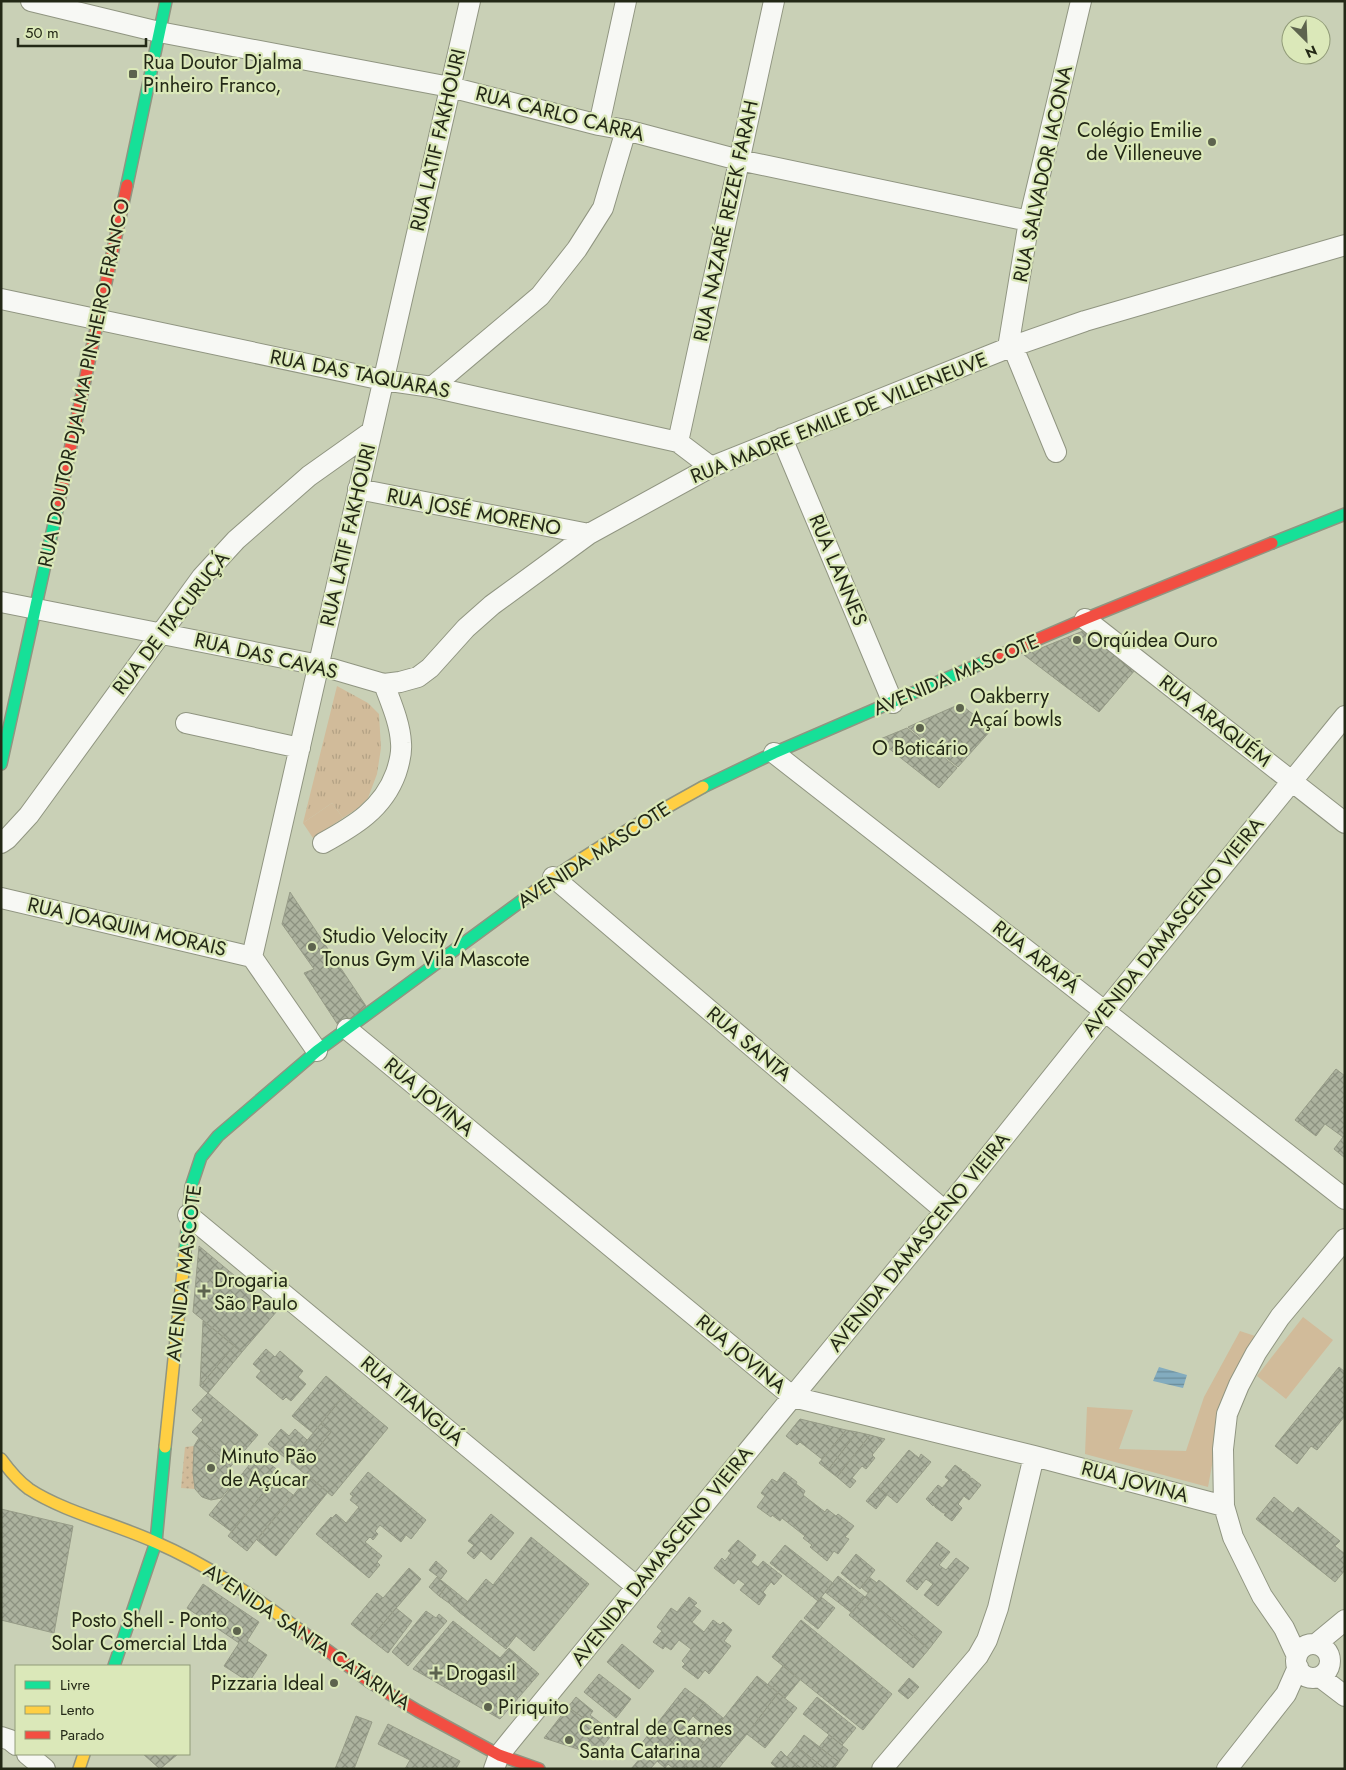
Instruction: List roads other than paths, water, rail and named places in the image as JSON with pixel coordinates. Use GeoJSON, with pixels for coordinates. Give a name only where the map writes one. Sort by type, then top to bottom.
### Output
{"type":"FeatureCollection","features":[{"type":"Feature","properties":{"kind":"street","name":"RUA CARLO CARRA"},"geometry":{"type":"LineString","coordinates":[[31,1],[159,32],[450,87],[739,160],[1029,221]]}},
{"type":"Feature","properties":{"kind":"street","name":"RUA DOUTOR DJALMA PINHEIRO FRANCO"},"geometry":{"type":"LineString","coordinates":[[1,764],[99,321],[166,1]]}},
{"type":"Feature","properties":{"kind":"street","name":"RUA LATIF FAKHOURI"},"geometry":{"type":"LineString","coordinates":[[252,957],[470,1]]}},
{"type":"Feature","properties":{"kind":"street"},"geometry":{"type":"LineString","coordinates":[[599,125],[626,1]]}},
{"type":"Feature","properties":{"kind":"street","name":"RUA NAZARÉ REZEK FARAH"},"geometry":{"type":"LineString","coordinates":[[678,442],[774,1]]}},
{"type":"Feature","properties":{"kind":"street","name":"RUA SALVADOR IACONA"},"geometry":{"type":"LineString","coordinates":[[1011,348],[1029,221],[1081,1]]}},
{"type":"Feature","properties":{"kind":"street"},"geometry":{"type":"LineString","coordinates":[[432,387],[540,296],[577,249],[603,208],[626,130]]}},
{"type":"Feature","properties":{"kind":"street","name":"RUA MADRE EMILIE DE VILLENEUVE"},"geometry":{"type":"LineString","coordinates":[[384,684],[418,677],[430,668],[466,628],[492,605],[589,534],[711,468],[1011,348],[1094,318],[1345,244]]}},
{"type":"Feature","properties":{"kind":"street","name":"RUA DAS TAQUARAS"},"geometry":{"type":"LineString","coordinates":[[1,299],[383,380],[432,387],[678,442],[711,468]]}},
{"type":"Feature","properties":{"kind":"street"},"geometry":{"type":"LineString","coordinates":[[1011,348],[1056,452]]}},
{"type":"Feature","properties":{"kind":"street","name":"RUA DE ITACURUÇÁ"},"geometry":{"type":"LineString","coordinates":[[1,843],[7,840],[29,815],[160,632],[202,577],[236,540],[309,476],[372,432]]}},
{"type":"Feature","properties":{"kind":"street","name":"RUA LANNES"},"geometry":{"type":"LineString","coordinates":[[782,438],[893,703]]}},
{"type":"Feature","properties":{"kind":"street","name":"RUA JOSÉ MORENO"},"geometry":{"type":"LineString","coordinates":[[358,489],[589,534]]}},
{"type":"Feature","properties":{"kind":"street","name":"AVENIDA MASCOTE"},"geometry":{"type":"LineString","coordinates":[[114,1665],[156,1542],[191,1187],[201,1156],[218,1136],[317,1051],[553,877],[617,836],[702,787],[774,753],[1085,620],[1345,514]]}},
{"type":"Feature","properties":{"kind":"street","name":"RUA DAS CAVAS"},"geometry":{"type":"LineString","coordinates":[[1,602],[35,610],[160,632],[318,665],[384,684]]}},
{"type":"Feature","properties":{"kind":"street","name":"RUA ARAQUÉM"},"geometry":{"type":"LineString","coordinates":[[1085,620],[1345,823]]}},
{"type":"Feature","properties":{"kind":"street"},"geometry":{"type":"LineString","coordinates":[[323,843],[354,825],[373,811],[391,786],[399,764],[401,744],[397,720],[384,684]]}},
{"type":"Feature","properties":{"kind":"street","name":"AVENIDA DAMASCENO VIEIRA"},"geometry":{"type":"LineString","coordinates":[[497,1762],[637,1586],[945,1211],[1345,716]]}},
{"type":"Feature","properties":{"kind":"street"},"geometry":{"type":"LineString","coordinates":[[186,723],[300,748]]}},
{"type":"Feature","properties":{"kind":"street","name":"RUA ARAPÁ"},"geometry":{"type":"LineString","coordinates":[[774,753],[1345,1199]]}},
{"type":"Feature","properties":{"kind":"street","name":"RUA SANTA"},"geometry":{"type":"LineString","coordinates":[[553,877],[945,1211]]}},
{"type":"Feature","properties":{"kind":"street","name":"RUA JOAQUIM MORAIS"},"geometry":{"type":"LineString","coordinates":[[1,898],[252,957]]}},
{"type":"Feature","properties":{"kind":"street"},"geometry":{"type":"LineString","coordinates":[[252,957],[317,1051]]}},
{"type":"Feature","properties":{"kind":"street","name":"RUA JOVINA"},"geometry":{"type":"LineString","coordinates":[[347,1029],[793,1397],[1034,1456],[1224,1506]]}},
{"type":"Feature","properties":{"kind":"street","name":"RUA TIANGUÁ"},"geometry":{"type":"LineString","coordinates":[[188,1215],[637,1586]]}},
{"type":"Feature","properties":{"kind":"street"},"geometry":{"type":"LineString","coordinates":[[1345,1239],[1280,1317],[1256,1353],[1239,1385],[1227,1414],[1223,1449],[1224,1506],[1233,1537],[1241,1554],[1262,1596],[1284,1628],[1317,1662],[1345,1696]]}},
{"type":"Feature","properties":{"kind":"street"},"geometry":{"type":"LineString","coordinates":[[882,1769],[978,1656],[988,1640],[998,1608],[1034,1456]]}},
{"type":"Feature","properties":{"kind":"street","name":"AVENIDA SANTA CATARINA"},"geometry":{"type":"LineString","coordinates":[[1,1458],[12,1474],[29,1489],[56,1503],[156,1542],[223,1577],[269,1607],[378,1687],[497,1762],[540,1769]]}},
{"type":"Feature","properties":{"kind":"street"},"geometry":{"type":"LineString","coordinates":[[1227,1769],[1286,1694],[1317,1662],[1344,1621]]}},
{"type":"Feature","properties":{"kind":"street"},"geometry":{"type":"LineString","coordinates":[[1,1737],[15,1744]]}},
{"type":"Feature","properties":{"kind":"street"},"geometry":{"type":"LineString","coordinates":[[27,1755],[45,1769]]}},
{"type":"Feature","properties":{"kind":"street"},"geometry":{"type":"LineString","coordinates":[[79,1769],[84,1755]]}},
{"type":"Feature","properties":{"kind":"water"},"geometry":{"type":"Polygon","coordinates":[[[1159,1367],[1187,1375],[1183,1388],[1153,1381],[1159,1367]]]}},
{"type":"Feature","properties":{"kind":"place","name":"Rua Doutor Djalma Pinheiro Franco,"},"geometry":{"type":"Point","coordinates":[133,74]}},
{"type":"Feature","properties":{"kind":"place","name":"Colégio Emilie de Villeneuve"},"geometry":{"type":"Point","coordinates":[1212,142]}},
{"type":"Feature","properties":{"kind":"place","name":"Orqúidea Ouro"},"geometry":{"type":"Point","coordinates":[1077,640]}},
{"type":"Feature","properties":{"kind":"place","name":"Oakberry Açaí bowls"},"geometry":{"type":"Point","coordinates":[960,708]}},
{"type":"Feature","properties":{"kind":"place","name":"O Boticário"},"geometry":{"type":"Point","coordinates":[920,728]}},
{"type":"Feature","properties":{"kind":"place","name":"Studio Velocity / Tonus Gym Vila Mascote"},"geometry":{"type":"Point","coordinates":[312,947]}},
{"type":"Feature","properties":{"kind":"place","name":"Drogaria São Paulo"},"geometry":{"type":"Point","coordinates":[204,1291]}},
{"type":"Feature","properties":{"kind":"place","name":"Minuto Pão de Açúcar"},"geometry":{"type":"Point","coordinates":[211,1468]}},
{"type":"Feature","properties":{"kind":"place","name":"Posto Shell - Ponto Solar Comercial Ltda"},"geometry":{"type":"Point","coordinates":[237,1631]}},
{"type":"Feature","properties":{"kind":"place","name":"Drogasil"},"geometry":{"type":"Point","coordinates":[436,1673]}},
{"type":"Feature","properties":{"kind":"place","name":"Pizzaria Ideal"},"geometry":{"type":"Point","coordinates":[334,1683]}},
{"type":"Feature","properties":{"kind":"place","name":"Piriquito"},"geometry":{"type":"Point","coordinates":[488,1707]}},
{"type":"Feature","properties":{"kind":"place","name":"Central de Carnes Santa Catarina"},"geometry":{"type":"Point","coordinates":[569,1740]}}]}
